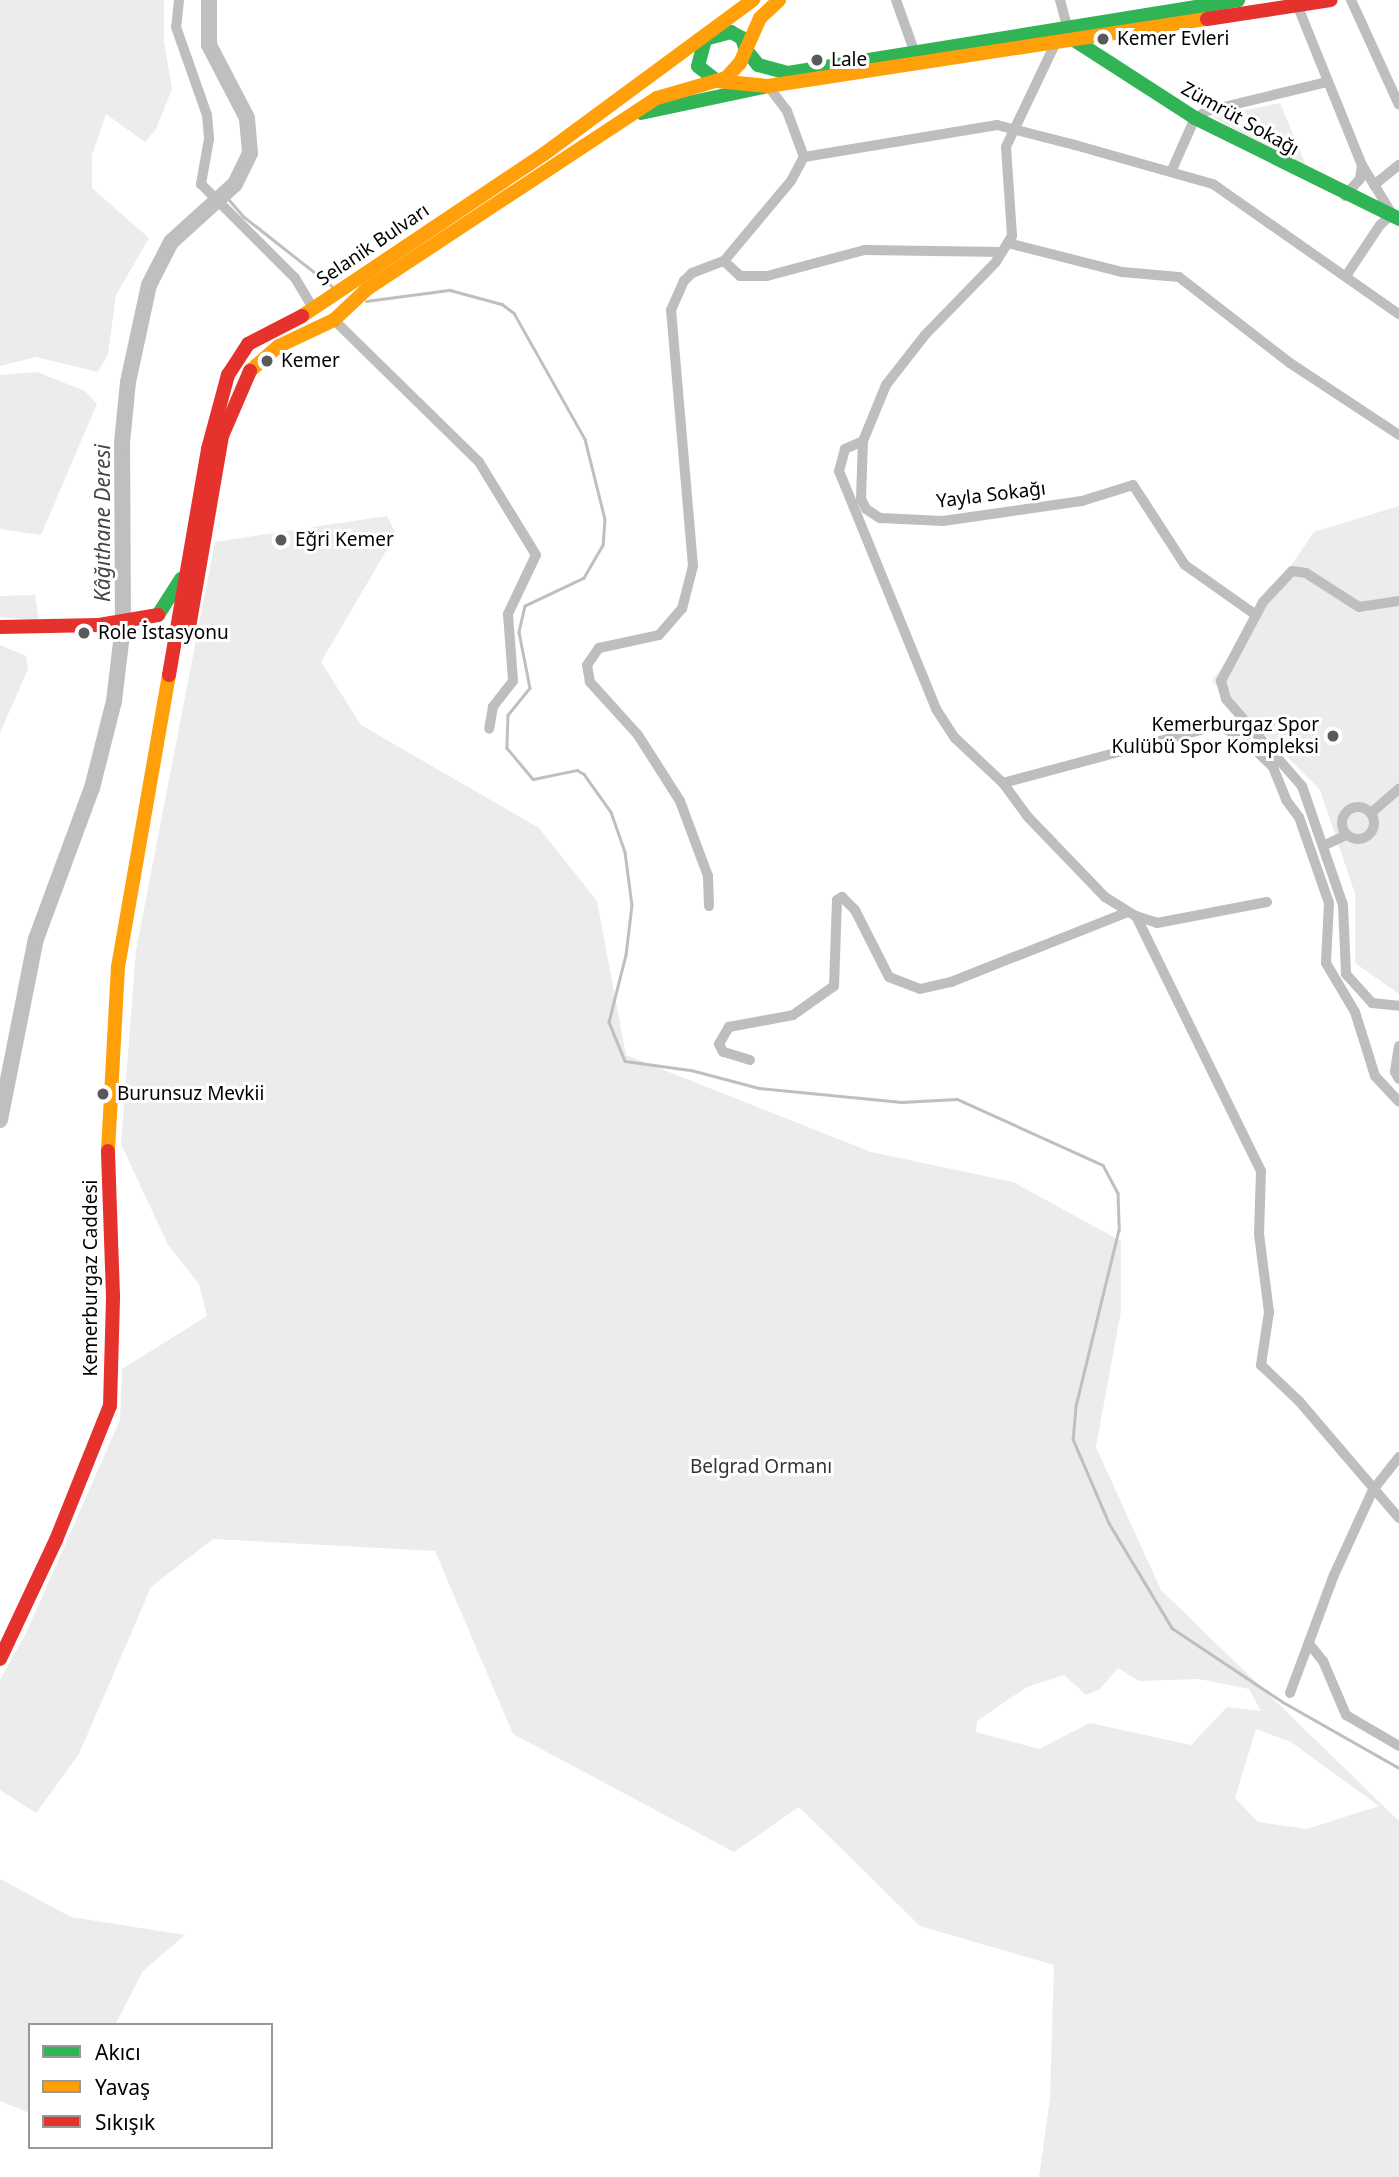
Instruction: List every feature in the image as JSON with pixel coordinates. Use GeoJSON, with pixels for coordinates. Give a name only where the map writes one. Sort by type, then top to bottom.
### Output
{"type":"FeatureCollection","features":[{"type":"Feature","properties":{"kind":"main road","name":"Selanik Bulvarı"},"geometry":{"type":"LineString","coordinates":[[182,622],[208,449],[228,375],[248,344],[314,310],[568,136],[705,38],[752,0]]}},
{"type":"Feature","properties":{"kind":"main road"},"geometry":{"type":"LineString","coordinates":[[717,81],[733,73],[760,18],[779,0]]}},
{"type":"Feature","properties":{"kind":"main road"},"geometry":{"type":"LineString","coordinates":[[768,86],[717,81],[704,75],[698,66],[705,38],[731,32],[741,38],[746,50],[758,65],[788,73],[915,53],[1064,36],[1238,0]]}},
{"type":"Feature","properties":{"kind":"main road"},"geometry":{"type":"LineString","coordinates":[[625,117],[768,86],[1064,36],[1331,0]]}},
{"type":"Feature","properties":{"kind":"main road","name":"Zümrüt Sokağı"},"geometry":{"type":"LineString","coordinates":[[1064,36],[1195,118],[1345,196],[1396,216]]}},
{"type":"Feature","properties":{"kind":"main road","name":"Selanik Bulvarı"},"geometry":{"type":"LineString","coordinates":[[182,622],[232,404],[243,380],[279,345],[336,319],[367,289],[625,117],[657,98],[717,81]]}},
{"type":"Feature","properties":{"kind":"main road"},"geometry":{"type":"LineString","coordinates":[[568,136],[579,148]]}},
{"type":"Feature","properties":{"kind":"main road"},"geometry":{"type":"LineString","coordinates":[[279,345],[301,330],[314,310],[336,319]]}},
{"type":"Feature","properties":{"kind":"main road"},"geometry":{"type":"LineString","coordinates":[[159,620],[190,561]]}},
{"type":"Feature","properties":{"kind":"main road"},"geometry":{"type":"LineString","coordinates":[[159,620],[174,650]]}},
{"type":"Feature","properties":{"kind":"main road"},"geometry":{"type":"LineString","coordinates":[[0,627],[99,625],[159,620],[182,622]]}},
{"type":"Feature","properties":{"kind":"main road","name":"Kemerburgaz Caddesi"},"geometry":{"type":"LineString","coordinates":[[135,876],[174,650],[182,622]]}},
{"type":"Feature","properties":{"kind":"main road","name":"Kemerburgaz Caddesi"},"geometry":{"type":"LineString","coordinates":[[0,1659],[51,1552],[110,1406],[109,1071],[118,967],[182,622]]}},
{"type":"Feature","properties":{"kind":"street"},"geometry":{"type":"LineString","coordinates":[[179,0],[176,27],[207,114],[209,139],[200,175],[206,193],[295,278],[314,310]]}},
{"type":"Feature","properties":{"kind":"street"},"geometry":{"type":"LineString","coordinates":[[896,0],[915,53]]}},
{"type":"Feature","properties":{"kind":"street"},"geometry":{"type":"LineString","coordinates":[[1005,247],[1013,221],[1004,158],[1012,130],[1064,36],[1060,0]]}},
{"type":"Feature","properties":{"kind":"street"},"geometry":{"type":"LineString","coordinates":[[1351,0],[1399,106]]}},
{"type":"Feature","properties":{"kind":"street"},"geometry":{"type":"LineString","coordinates":[[1296,3],[1362,165],[1396,216],[1380,225],[1346,276]]}},
{"type":"Feature","properties":{"kind":"street"},"geometry":{"type":"LineString","coordinates":[[1171,172],[1195,118],[1207,111],[1327,82]]}},
{"type":"Feature","properties":{"kind":"street"},"geometry":{"type":"LineString","coordinates":[[709,906],[708,876],[680,802],[638,735],[590,682],[587,665],[599,648],[659,635],[682,609],[693,566],[671,310],[692,273],[724,261],[791,181],[804,157],[787,111],[768,86]]}},
{"type":"Feature","properties":{"kind":"street"},"geometry":{"type":"LineString","coordinates":[[804,157],[935,138],[988,126],[1012,130],[1213,184],[1399,314]]}},
{"type":"Feature","properties":{"kind":"street"},"geometry":{"type":"LineString","coordinates":[[1345,196],[1360,179],[1362,165]]}},
{"type":"Feature","properties":{"kind":"street"},"geometry":{"type":"LineString","coordinates":[[1374,185],[1399,165]]}},
{"type":"Feature","properties":{"kind":"street"},"geometry":{"type":"LineString","coordinates":[[724,261],[740,276],[767,276],[864,250],[1005,247],[1122,272],[1179,276],[1290,363],[1399,435]]}},
{"type":"Feature","properties":{"kind":"street","name":"Yayla Sokağı"},"geometry":{"type":"LineString","coordinates":[[1005,247],[898,369],[878,401],[863,441],[861,499],[880,518],[951,521],[1083,501],[1133,485],[1185,565],[1256,615]]}},
{"type":"Feature","properties":{"kind":"street"},"geometry":{"type":"LineString","coordinates":[[336,319],[479,462],[536,555],[508,614],[513,681],[493,707],[489,729]]}},
{"type":"Feature","properties":{"kind":"street"},"geometry":{"type":"LineString","coordinates":[[863,441],[845,449],[839,463],[849,504],[936,709],[955,738],[1003,783],[1028,817],[1105,897],[1132,914],[1157,923],[1267,902]]}},
{"type":"Feature","properties":{"kind":"street"},"geometry":{"type":"LineString","coordinates":[[1399,601],[1359,607],[1306,573],[1292,571],[1284,575],[1256,615],[1222,675],[1222,689],[1226,699],[1298,777],[1325,845],[1345,914],[1342,962],[1346,974],[1371,1003],[1399,1006]]}},
{"type":"Feature","properties":{"kind":"street"},"geometry":{"type":"LineString","coordinates":[[1003,783],[1220,725],[1245,741],[1273,766],[1286,800],[1299,817],[1329,903],[1326,963],[1355,1012],[1375,1076],[1399,1102]]}},
{"type":"Feature","properties":{"kind":"street"},"geometry":{"type":"LineString","coordinates":[[1371,813],[1399,789]]}},
{"type":"Feature","properties":{"kind":"street"},"geometry":{"type":"LineString","coordinates":[[1362,807],[1371,813],[1374,823],[1370,834],[1356,839],[1346,835],[1341,825],[1346,810],[1362,807]]}},
{"type":"Feature","properties":{"kind":"street"},"geometry":{"type":"LineString","coordinates":[[1325,845],[1346,835]]}},
{"type":"Feature","properties":{"kind":"street"},"geometry":{"type":"LineString","coordinates":[[750,1060],[723,1052],[719,1044],[729,1027],[793,1015],[834,986],[837,900],[842,897],[855,910],[890,977],[920,989],[951,982],[1132,914]]}},
{"type":"Feature","properties":{"kind":"street"},"geometry":{"type":"LineString","coordinates":[[1132,914],[1263,1178],[1259,1234],[1269,1312],[1261,1365],[1299,1401],[1399,1518]]}},
{"type":"Feature","properties":{"kind":"street"},"geometry":{"type":"LineString","coordinates":[[1399,1046],[1395,1072],[1399,1079]]}},
{"type":"Feature","properties":{"kind":"street"},"geometry":{"type":"LineString","coordinates":[[1290,1693],[1334,1575],[1373,1490],[1399,1457]]}},
{"type":"Feature","properties":{"kind":"street"},"geometry":{"type":"LineString","coordinates":[[1310,1645],[1323,1661],[1346,1715],[1399,1745]]}},
{"type":"Feature","properties":{"kind":"green space"},"geometry":{"type":"Polygon","coordinates":[[[0,0],[164,0],[164,42],[172,89],[156,129],[145,142],[106,114],[92,155],[92,188],[149,238],[116,295],[108,354],[98,372],[36,357],[0,366],[0,0]]]}},
{"type":"Feature","properties":{"kind":"green space"},"geometry":{"type":"Polygon","coordinates":[[[1280,103],[1309,172],[1213,117],[1280,103]]]}},
{"type":"Feature","properties":{"kind":"green space"},"geometry":{"type":"Polygon","coordinates":[[[37,372],[85,391],[97,404],[41,535],[0,529],[0,375],[37,372]]]}},
{"type":"Feature","properties":{"kind":"green space","name":"Kemerburgaz Spor Kulübü Spor Kompleksi"},"geometry":{"type":"Polygon","coordinates":[[[1399,506],[1399,994],[1355,963],[1355,894],[1320,790],[1212,681],[1314,532],[1399,506]]]}},
{"type":"Feature","properties":{"kind":"green space","name":"Belgrad Ormanı"},"geometry":{"type":"Polygon","coordinates":[[[387,516],[396,534],[321,662],[361,725],[539,828],[597,901],[626,1055],[871,1152],[1013,1182],[1121,1241],[1121,1311],[1096,1447],[1161,1590],[1399,1821],[1399,2177],[1039,2177],[1050,2098],[1054,1965],[920,1926],[799,1807],[734,1852],[513,1734],[435,1551],[213,1539],[151,1587],[79,1754],[36,1813],[0,1790],[0,1680],[27,1631],[120,1420],[122,1369],[207,1316],[199,1284],[168,1245],[121,1144],[136,950],[215,542],[387,516]],[[1118,1668],[1100,1689],[1086,1695],[1064,1675],[1027,1687],[977,1721],[976,1732],[1039,1749],[1090,1723],[1191,1745],[1227,1707],[1261,1711],[1249,1689],[1199,1679],[1139,1681],[1118,1668]],[[1256,1729],[1235,1798],[1258,1822],[1307,1829],[1379,1806],[1291,1742],[1256,1729]]]}},
{"type":"Feature","properties":{"kind":"green space"},"geometry":{"type":"Polygon","coordinates":[[[35,595],[39,621],[0,617],[0,596],[35,595]]]}},
{"type":"Feature","properties":{"kind":"green space"},"geometry":{"type":"Polygon","coordinates":[[[0,645],[26,656],[28,669],[0,733],[0,645]]]}},
{"type":"Feature","properties":{"kind":"green space"},"geometry":{"type":"Polygon","coordinates":[[[0,1879],[71,1917],[185,1935],[143,1971],[116,2023],[28,2023],[28,2112],[0,2101],[0,1879]]]}},
{"type":"Feature","properties":{"kind":"waterway","name":"Kâğıthane Deresi"},"geometry":{"type":"LineString","coordinates":[[0,1120],[36,939],[92,788],[114,701],[123,625],[122,443],[128,382],[149,285],[171,242],[235,184],[250,153],[247,118],[209,45],[209,0]]}},
{"type":"Feature","properties":{"kind":"waterway"},"geometry":{"type":"LineString","coordinates":[[225,195],[243,216],[332,286]]}},
{"type":"Feature","properties":{"kind":"waterway"},"geometry":{"type":"LineString","coordinates":[[366,301],[450,290],[502,304],[514,313],[585,439],[605,519],[603,545],[584,578],[525,606],[519,632],[530,688],[508,715],[507,748],[533,779],[577,770],[584,774],[611,812],[625,852],[632,905],[626,955],[609,1022],[625,1061],[691,1070],[759,1088],[901,1102],[957,1099],[1103,1165],[1118,1193],[1119,1230],[1076,1407],[1073,1439],[1109,1523],[1172,1628],[1283,1702],[1399,1768]]}},
{"type":"Feature","properties":{"kind":"traffic: fast"},"geometry":{"type":"LineString","coordinates":[[746,50],[758,65],[788,73],[1238,0]]}},
{"type":"Feature","properties":{"kind":"traffic: fast"},"geometry":{"type":"LineString","coordinates":[[717,81],[698,66],[705,39],[731,32],[742,38],[746,50]]}},
{"type":"Feature","properties":{"kind":"traffic: fast"},"geometry":{"type":"LineString","coordinates":[[1068,36],[1195,118],[1399,219]]}},
{"type":"Feature","properties":{"kind":"traffic: fast"},"geometry":{"type":"LineString","coordinates":[[641,113],[768,86]]}},
{"type":"Feature","properties":{"kind":"traffic: fast"},"geometry":{"type":"LineString","coordinates":[[158,615],[181,579]]}},
{"type":"Feature","properties":{"kind":"traffic: slow"},"geometry":{"type":"LineString","coordinates":[[302,316],[544,154],[753,0]]}},
{"type":"Feature","properties":{"kind":"traffic: slow"},"geometry":{"type":"LineString","coordinates":[[250,371],[279,346],[334,320],[367,289],[657,98],[726,78],[740,63],[760,18],[779,0]]}},
{"type":"Feature","properties":{"kind":"traffic: slow"},"geometry":{"type":"LineString","coordinates":[[717,81],[768,86],[1207,19]]}},
{"type":"Feature","properties":{"kind":"traffic: slow"},"geometry":{"type":"LineString","coordinates":[[108,1151],[118,967],[169,675]]}},
{"type":"Feature","properties":{"kind":"traffic: jam"},"geometry":{"type":"LineString","coordinates":[[1207,19],[1331,0]]}},
{"type":"Feature","properties":{"kind":"traffic: jam"},"geometry":{"type":"LineString","coordinates":[[169,675],[208,449],[228,375],[248,344],[302,316]]}},
{"type":"Feature","properties":{"kind":"traffic: jam"},"geometry":{"type":"LineString","coordinates":[[188,633],[222,436],[250,371]]}},
{"type":"Feature","properties":{"kind":"traffic: jam"},"geometry":{"type":"LineString","coordinates":[[0,627],[99,625],[158,615]]}},
{"type":"Feature","properties":{"kind":"traffic: jam"},"geometry":{"type":"LineString","coordinates":[[0,1659],[56,1540],[110,1406],[113,1296],[108,1151]]}},
{"type":"Feature","properties":{"kind":"place","name":"Kemer Evleri"},"geometry":{"type":"Point","coordinates":[1103,39]}},
{"type":"Feature","properties":{"kind":"place","name":"Lale"},"geometry":{"type":"Point","coordinates":[817,60]}},
{"type":"Feature","properties":{"kind":"place","name":"Kemer"},"geometry":{"type":"Point","coordinates":[267,361]}},
{"type":"Feature","properties":{"kind":"place","name":"Eğri Kemer"},"geometry":{"type":"Point","coordinates":[281,540]}},
{"type":"Feature","properties":{"kind":"place","name":"Role İstasyonu"},"geometry":{"type":"Point","coordinates":[84,633]}},
{"type":"Feature","properties":{"kind":"place","name":"Kemerburgaz Spor Kulübü Spor Kompleksi"},"geometry":{"type":"Point","coordinates":[1333,736]}},
{"type":"Feature","properties":{"kind":"place","name":"Burunsuz Mevkii"},"geometry":{"type":"Point","coordinates":[103,1094]}}]}
